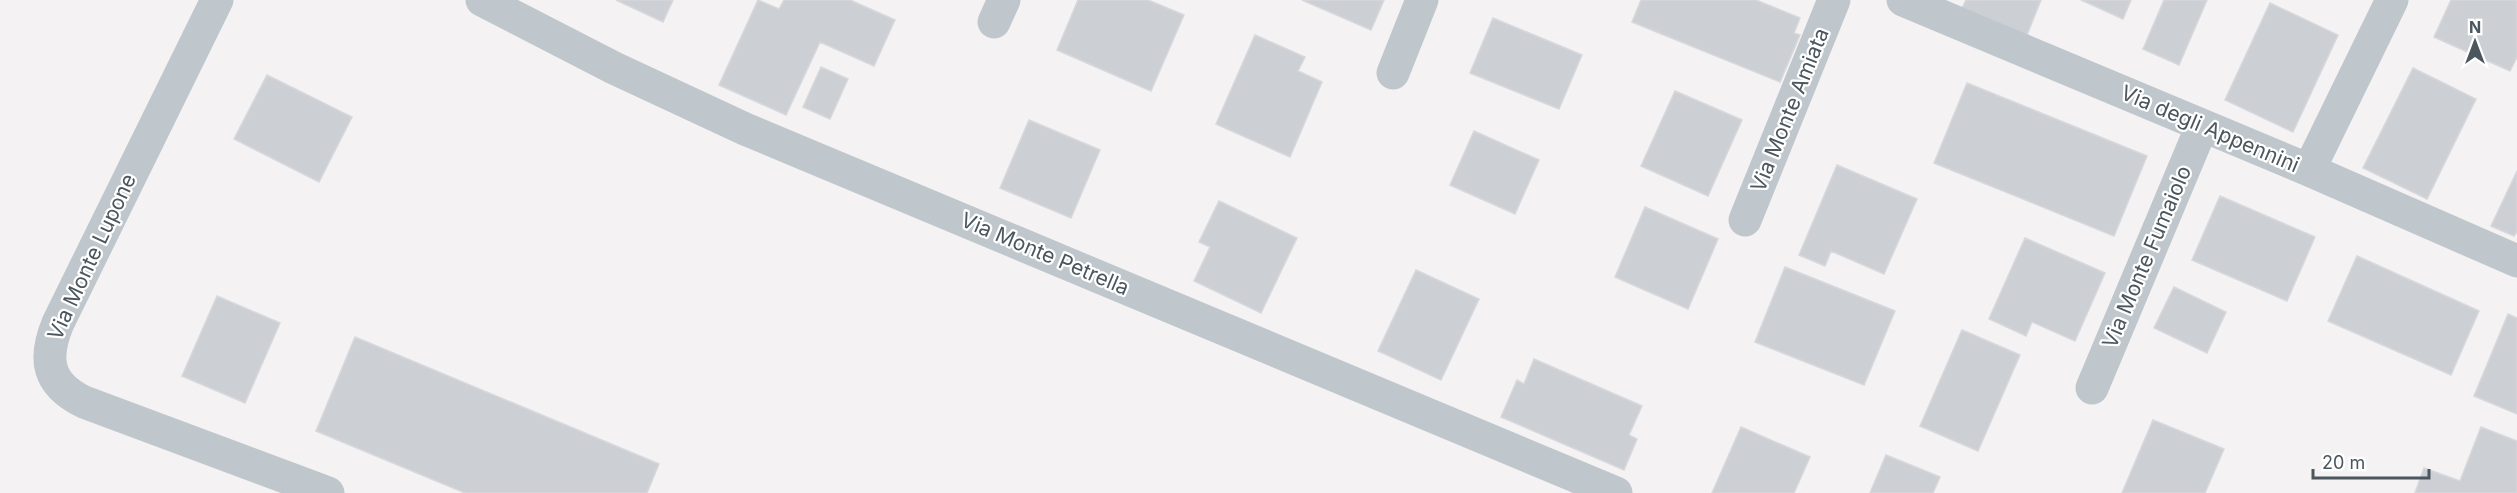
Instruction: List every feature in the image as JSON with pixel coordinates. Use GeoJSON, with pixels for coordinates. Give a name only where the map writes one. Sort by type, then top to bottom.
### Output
{"type":"FeatureCollection","features":[{"type":"Feature","properties":{"kind":"street","name":"Via Monte Lupone"},"geometry":{"type":"LineString","coordinates":[[217,0],[58,323],[49,350],[51,371],[65,391],[84,402],[328,493]]}},
{"type":"Feature","properties":{"kind":"street","name":"Via Monte Petrella"},"geometry":{"type":"LineString","coordinates":[[482,0],[614,68],[727,121],[1616,493]]}},
{"type":"Feature","properties":{"kind":"street"},"geometry":{"type":"LineString","coordinates":[[1393,73],[1422,0]]}},
{"type":"Feature","properties":{"kind":"street","name":"Via Monte Amiata"},"geometry":{"type":"LineString","coordinates":[[1745,220],[1834,0]]}},
{"type":"Feature","properties":{"kind":"street","name":"Via degli Appennini"},"geometry":{"type":"LineString","coordinates":[[1903,0],[2309,170],[2517,261]]}},
{"type":"Feature","properties":{"kind":"street"},"geometry":{"type":"LineString","coordinates":[[2309,170],[2392,0]]}},
{"type":"Feature","properties":{"kind":"street","name":"Via Monte Fumaiolo"},"geometry":{"type":"LineString","coordinates":[[2092,388],[2202,126]]}},
{"type":"Feature","properties":{"kind":"building"},"geometry":{"type":"Polygon","coordinates":[[[616,0],[673,0],[663,22],[616,0]]]}},
{"type":"Feature","properties":{"kind":"building"},"geometry":{"type":"Polygon","coordinates":[[[758,0],[779,9],[784,0],[850,0],[895,20],[874,66],[820,42],[786,115],[719,85],[758,0]]]}},
{"type":"Feature","properties":{"kind":"building"},"geometry":{"type":"Polygon","coordinates":[[[1078,0],[1148,0],[1184,15],[1151,91],[1057,50],[1078,0]]]}},
{"type":"Feature","properties":{"kind":"building"},"geometry":{"type":"Polygon","coordinates":[[[1302,0],[1384,0],[1371,30],[1302,0]]]}},
{"type":"Feature","properties":{"kind":"building"},"geometry":{"type":"Polygon","coordinates":[[[1641,0],[1756,0],[1800,18],[1794,33],[1800,35],[1780,82],[1632,22],[1641,0]]]}},
{"type":"Feature","properties":{"kind":"building"},"geometry":{"type":"Polygon","coordinates":[[[1966,0],[2041,0],[2027,35],[1962,8],[1966,0]]]}},
{"type":"Feature","properties":{"kind":"building"},"geometry":{"type":"Polygon","coordinates":[[[2081,0],[2131,0],[2123,19],[2081,0]]]}},
{"type":"Feature","properties":{"kind":"building"},"geometry":{"type":"Polygon","coordinates":[[[2164,0],[2207,0],[2179,65],[2143,49],[2164,0]]]}},
{"type":"Feature","properties":{"kind":"building"},"geometry":{"type":"Polygon","coordinates":[[[2451,0],[2517,0],[2517,57],[2510,71],[2434,37],[2451,0]]]}},
{"type":"Feature","properties":{"kind":"building"},"geometry":{"type":"Polygon","coordinates":[[[2270,3],[2338,35],[2293,132],[2225,100],[2270,3]]]}},
{"type":"Feature","properties":{"kind":"building"},"geometry":{"type":"Polygon","coordinates":[[[1493,18],[1582,55],[1559,109],[1470,73],[1493,18]]]}},
{"type":"Feature","properties":{"kind":"building"},"geometry":{"type":"Polygon","coordinates":[[[1255,35],[1305,57],[1298,71],[1322,82],[1290,157],[1216,124],[1255,35]]]}},
{"type":"Feature","properties":{"kind":"building"},"geometry":{"type":"Polygon","coordinates":[[[821,67],[848,79],[830,119],[803,107],[821,67]]]}},
{"type":"Feature","properties":{"kind":"building"},"geometry":{"type":"Polygon","coordinates":[[[2413,68],[2476,99],[2427,199],[2363,168],[2413,68]]]}},
{"type":"Feature","properties":{"kind":"building"},"geometry":{"type":"Polygon","coordinates":[[[267,75],[352,117],[319,182],[234,139],[267,75]]]}},
{"type":"Feature","properties":{"kind":"building"},"geometry":{"type":"Polygon","coordinates":[[[1967,83],[2147,156],[2114,236],[1934,163],[1967,83]]]}},
{"type":"Feature","properties":{"kind":"building"},"geometry":{"type":"Polygon","coordinates":[[[1675,91],[1742,120],[1708,196],[1641,166],[1675,91]]]}},
{"type":"Feature","properties":{"kind":"building"},"geometry":{"type":"Polygon","coordinates":[[[1029,120],[1100,150],[1071,218],[1000,188],[1029,120]]]}},
{"type":"Feature","properties":{"kind":"building"},"geometry":{"type":"Polygon","coordinates":[[[1474,131],[1539,160],[1515,214],[1450,185],[1474,131]]]}},
{"type":"Feature","properties":{"kind":"building"},"geometry":{"type":"Polygon","coordinates":[[[1837,165],[1917,199],[1884,274],[1831,251],[1825,266],[1799,255],[1837,165]]]}},
{"type":"Feature","properties":{"kind":"building"},"geometry":{"type":"Polygon","coordinates":[[[2517,171],[2517,232],[2514,236],[2491,226],[2517,171]]]}},
{"type":"Feature","properties":{"kind":"building"},"geometry":{"type":"Polygon","coordinates":[[[2220,196],[2315,237],[2287,301],[2192,260],[2220,196]]]}},
{"type":"Feature","properties":{"kind":"building"},"geometry":{"type":"Polygon","coordinates":[[[1219,201],[1297,238],[1261,313],[1194,281],[1210,247],[1199,242],[1219,201]]]}},
{"type":"Feature","properties":{"kind":"building"},"geometry":{"type":"Polygon","coordinates":[[[1645,207],[1718,239],[1688,309],[1615,277],[1645,207]]]}},
{"type":"Feature","properties":{"kind":"building"},"geometry":{"type":"Polygon","coordinates":[[[2025,238],[2105,273],[2075,341],[2032,322],[2026,336],[1989,319],[2025,238]]]}},
{"type":"Feature","properties":{"kind":"building"},"geometry":{"type":"Polygon","coordinates":[[[2357,256],[2479,311],[2451,375],[2328,321],[2357,256]]]}},
{"type":"Feature","properties":{"kind":"building"},"geometry":{"type":"Polygon","coordinates":[[[1785,267],[1895,311],[1864,385],[1755,342],[1785,267]]]}},
{"type":"Feature","properties":{"kind":"building"},"geometry":{"type":"Polygon","coordinates":[[[1416,270],[1479,299],[1441,380],[1378,351],[1416,270]]]}},
{"type":"Feature","properties":{"kind":"building"},"geometry":{"type":"Polygon","coordinates":[[[2174,287],[2226,312],[2207,353],[2154,328],[2174,287]]]}},
{"type":"Feature","properties":{"kind":"building"},"geometry":{"type":"Polygon","coordinates":[[[217,296],[280,323],[245,403],[182,376],[217,296]]]}},
{"type":"Feature","properties":{"kind":"building"},"geometry":{"type":"Polygon","coordinates":[[[2508,314],[2517,318],[2517,414],[2474,396],[2508,314]]]}},
{"type":"Feature","properties":{"kind":"building"},"geometry":{"type":"Polygon","coordinates":[[[1962,330],[2020,355],[1978,451],[1920,426],[1962,330]]]}},
{"type":"Feature","properties":{"kind":"building"},"geometry":{"type":"Polygon","coordinates":[[[355,337],[659,464],[647,493],[465,493],[316,431],[355,337]]]}},
{"type":"Feature","properties":{"kind":"building"},"geometry":{"type":"Polygon","coordinates":[[[1534,359],[1642,406],[1629,435],[1637,439],[1624,470],[1501,417],[1517,380],[1524,384],[1534,359]]]}},
{"type":"Feature","properties":{"kind":"building"},"geometry":{"type":"Polygon","coordinates":[[[2153,420],[2224,449],[2205,493],[2122,493],[2153,420]]]}},
{"type":"Feature","properties":{"kind":"building"},"geometry":{"type":"Polygon","coordinates":[[[1741,427],[1810,457],[1794,493],[1712,493],[1741,427]]]}},
{"type":"Feature","properties":{"kind":"building"},"geometry":{"type":"Polygon","coordinates":[[[2481,427],[2517,441],[2517,493],[2415,493],[2424,468],[2460,481],[2481,427]]]}},
{"type":"Feature","properties":{"kind":"building"},"geometry":{"type":"Polygon","coordinates":[[[1886,455],[1940,477],[1933,493],[1870,493],[1886,455]]]}}]}
